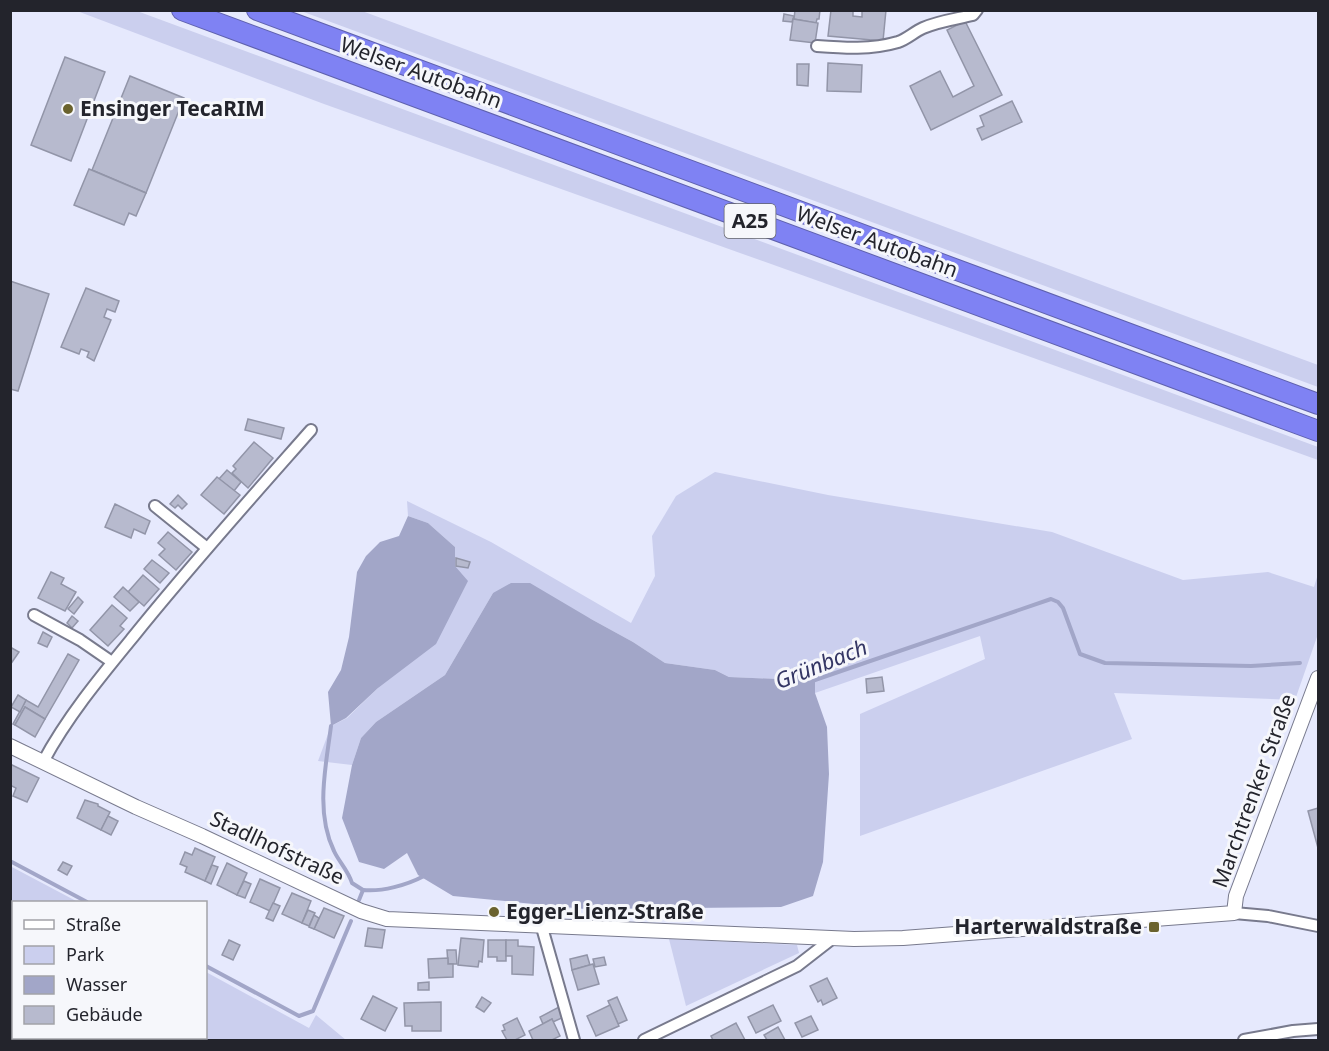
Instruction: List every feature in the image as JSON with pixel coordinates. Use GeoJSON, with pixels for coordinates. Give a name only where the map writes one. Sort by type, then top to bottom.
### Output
{"type":"FeatureCollection","features":[{"type":"Feature","properties":{"kind":"highway","name":"Welser Autobahn"},"geometry":{"type":"LineString","coordinates":[[182,10],[1318,431]]}},
{"type":"Feature","properties":{"kind":"highway","name":"Welser Autobahn"},"geometry":{"type":"LineString","coordinates":[[257,10],[1318,404]]}},
{"type":"Feature","properties":{"kind":"street"},"geometry":{"type":"LineString","coordinates":[[817,46],[860,48],[882,46],[900,41],[935,23],[973,15],[976,10]]}},
{"type":"Feature","properties":{"kind":"street"},"geometry":{"type":"LineString","coordinates":[[43,762],[112,662],[207,548],[311,430]]}},
{"type":"Feature","properties":{"kind":"street"},"geometry":{"type":"LineString","coordinates":[[154,506],[207,548]]}},
{"type":"Feature","properties":{"kind":"street"},"geometry":{"type":"LineString","coordinates":[[34,615],[80,640],[112,662]]}},
{"type":"Feature","properties":{"kind":"street","name":"Marchtrenker Straße"},"geometry":{"type":"LineString","coordinates":[[833,938],[903,938],[1234,913],[1236,896],[1318,678]]}},
{"type":"Feature","properties":{"kind":"street","name":"Stadlhofstraße"},"geometry":{"type":"LineString","coordinates":[[10,746],[356,908],[387,919],[833,938]]}},
{"type":"Feature","properties":{"kind":"street"},"geometry":{"type":"LineString","coordinates":[[1234,913],[1268,916],[1318,926]]}},
{"type":"Feature","properties":{"kind":"street"},"geometry":{"type":"LineString","coordinates":[[541,924],[574,1041]]}},
{"type":"Feature","properties":{"kind":"street"},"geometry":{"type":"LineString","coordinates":[[644,1041],[797,966],[833,938]]}},
{"type":"Feature","properties":{"kind":"street"},"geometry":{"type":"LineString","coordinates":[[1244,1041],[1293,1031],[1318,1029]]}},
{"type":"Feature","properties":{"kind":"green space"},"geometry":{"type":"Polygon","coordinates":[[[77,11],[137,11],[1318,447],[1318,460],[324,104],[77,11]]]}},
{"type":"Feature","properties":{"kind":"green space"},"geometry":{"type":"Polygon","coordinates":[[[301,11],[362,11],[1318,365],[1318,387],[301,11]]]}},
{"type":"Feature","properties":{"kind":"green space"},"geometry":{"type":"Polygon","coordinates":[[[715,472],[828,495],[1052,532],[1183,580],[1268,572],[1314,587],[1318,574],[1318,634],[1295,700],[1114,693],[1132,739],[860,836],[860,714],[985,659],[980,636],[815,693],[795,673],[778,679],[729,677],[715,670],[665,663],[591,619],[493,593],[445,675],[376,722],[361,738],[352,765],[318,761],[331,726],[347,718],[378,688],[455,566],[455,547],[428,523],[408,516],[407,501],[491,542],[631,623],[655,576],[652,536],[676,496],[715,472]]]}},
{"type":"Feature","properties":{"kind":"green space"},"geometry":{"type":"Polygon","coordinates":[[[10,866],[76,901],[12,901],[12,1039],[207,1039],[207,973],[309,1028],[316,1015],[346,1040],[11,1040],[10,866]]]}},
{"type":"Feature","properties":{"kind":"green space"},"geometry":{"type":"Polygon","coordinates":[[[669,939],[797,945],[799,953],[686,1006],[669,939]]]}},
{"type":"Feature","properties":{"kind":"water"},"geometry":{"type":"Polygon","coordinates":[[[408,516],[428,523],[455,547],[455,566],[468,581],[436,644],[378,688],[346,718],[331,726],[328,692],[341,670],[349,637],[357,572],[366,556],[380,542],[399,536],[408,516]]]}},
{"type":"Feature","properties":{"kind":"water"},"geometry":{"type":"Polygon","coordinates":[[[511,583],[530,583],[665,663],[715,670],[729,677],[778,679],[795,673],[815,680],[815,693],[827,727],[829,774],[823,862],[813,896],[781,907],[585,909],[453,896],[418,875],[407,853],[384,869],[359,862],[342,818],[352,765],[361,738],[376,722],[445,675],[493,593],[511,583]]]}},
{"type":"Feature","properties":{"kind":"building"},"geometry":{"type":"Polygon","coordinates":[[[795,10],[820,10],[819,19],[816,23],[794,19],[795,10]]]}},
{"type":"Feature","properties":{"kind":"building"},"geometry":{"type":"Polygon","coordinates":[[[831,10],[853,10],[853,16],[862,17],[862,10],[886,10],[883,41],[828,36],[831,10]]]}},
{"type":"Feature","properties":{"kind":"building"},"geometry":{"type":"Polygon","coordinates":[[[784,14],[794,16],[792,22],[783,21],[784,14]]]}},
{"type":"Feature","properties":{"kind":"building"},"geometry":{"type":"Polygon","coordinates":[[[793,19],[818,23],[815,43],[790,40],[793,19]]]}},
{"type":"Feature","properties":{"kind":"building"},"geometry":{"type":"Polygon","coordinates":[[[965,21],[1002,95],[931,130],[910,86],[940,71],[953,97],[974,86],[947,30],[965,21]]]}},
{"type":"Feature","properties":{"kind":"building","name":"Ensinger TecaRIM"},"geometry":{"type":"Polygon","coordinates":[[[65,57],[105,72],[71,161],[31,145],[65,57]]]}},
{"type":"Feature","properties":{"kind":"building"},"geometry":{"type":"Polygon","coordinates":[[[828,63],[862,65],[861,92],[827,91],[828,63]]]}},
{"type":"Feature","properties":{"kind":"building"},"geometry":{"type":"Polygon","coordinates":[[[797,64],[809,64],[808,86],[797,85],[797,64]]]}},
{"type":"Feature","properties":{"kind":"building"},"geometry":{"type":"Polygon","coordinates":[[[130,76],[184,98],[146,193],[92,170],[130,76]]]}},
{"type":"Feature","properties":{"kind":"building"},"geometry":{"type":"Polygon","coordinates":[[[1012,101],[1022,122],[982,140],[977,129],[984,126],[980,116],[1012,101]]]}},
{"type":"Feature","properties":{"kind":"building"},"geometry":{"type":"Polygon","coordinates":[[[89,169],[146,193],[136,216],[129,213],[124,225],[74,205],[89,169]]]}},
{"type":"Feature","properties":{"kind":"building"},"geometry":{"type":"Polygon","coordinates":[[[10,281],[49,294],[18,391],[10,389],[10,281]]]}},
{"type":"Feature","properties":{"kind":"building"},"geometry":{"type":"Polygon","coordinates":[[[86,288],[119,301],[115,312],[107,309],[104,317],[111,320],[94,361],[87,357],[89,352],[81,349],[79,354],[61,347],[86,288]]]}},
{"type":"Feature","properties":{"kind":"building"},"geometry":{"type":"Polygon","coordinates":[[[248,419],[284,428],[281,439],[245,430],[248,419]]]}},
{"type":"Feature","properties":{"kind":"building"},"geometry":{"type":"Polygon","coordinates":[[[254,442],[273,458],[248,488],[232,473],[236,469],[233,466],[254,442]]]}},
{"type":"Feature","properties":{"kind":"building"},"geometry":{"type":"Polygon","coordinates":[[[227,470],[241,482],[234,491],[219,479],[227,470]]]}},
{"type":"Feature","properties":{"kind":"building"},"geometry":{"type":"Polygon","coordinates":[[[217,477],[240,495],[224,514],[201,495],[217,477]]]}},
{"type":"Feature","properties":{"kind":"building"},"geometry":{"type":"Polygon","coordinates":[[[178,495],[187,504],[182,509],[178,505],[175,508],[170,504],[178,495]]]}},
{"type":"Feature","properties":{"kind":"building"},"geometry":{"type":"Polygon","coordinates":[[[115,504],[150,521],[145,534],[134,529],[131,538],[105,527],[115,504]]]}},
{"type":"Feature","properties":{"kind":"building"},"geometry":{"type":"Polygon","coordinates":[[[168,532],[192,552],[176,570],[159,555],[165,549],[158,543],[168,532]]]}},
{"type":"Feature","properties":{"kind":"building"},"geometry":{"type":"Polygon","coordinates":[[[456,558],[470,562],[468,568],[456,566],[456,558]]]}},
{"type":"Feature","properties":{"kind":"building"},"geometry":{"type":"Polygon","coordinates":[[[152,560],[169,573],[160,583],[144,569],[152,560]]]}},
{"type":"Feature","properties":{"kind":"building"},"geometry":{"type":"Polygon","coordinates":[[[51,572],[64,578],[61,584],[76,592],[65,611],[38,598],[51,572]]]}},
{"type":"Feature","properties":{"kind":"building"},"geometry":{"type":"Polygon","coordinates":[[[143,575],[159,589],[144,606],[128,592],[143,575]]]}},
{"type":"Feature","properties":{"kind":"building"},"geometry":{"type":"Polygon","coordinates":[[[123,587],[139,602],[130,611],[114,597],[123,587]]]}},
{"type":"Feature","properties":{"kind":"building"},"geometry":{"type":"Polygon","coordinates":[[[78,597],[83,602],[74,614],[68,609],[78,597]]]}},
{"type":"Feature","properties":{"kind":"building"},"geometry":{"type":"Polygon","coordinates":[[[112,605],[127,618],[120,626],[124,629],[108,646],[90,630],[112,605]]]}},
{"type":"Feature","properties":{"kind":"building"},"geometry":{"type":"Polygon","coordinates":[[[72,616],[78,621],[72,628],[67,623],[72,616]]]}},
{"type":"Feature","properties":{"kind":"building"},"geometry":{"type":"Polygon","coordinates":[[[43,632],[52,637],[47,647],[38,643],[43,632]]]}},
{"type":"Feature","properties":{"kind":"building"},"geometry":{"type":"Polygon","coordinates":[[[10,647],[19,652],[10,665],[10,647]]]}},
{"type":"Feature","properties":{"kind":"building"},"geometry":{"type":"Polygon","coordinates":[[[68,654],[79,660],[45,719],[25,707],[15,725],[13,724],[26,700],[38,707],[68,654]]]}},
{"type":"Feature","properties":{"kind":"building"},"geometry":{"type":"Polygon","coordinates":[[[882,677],[884,691],[867,693],[866,679],[882,677]]]}},
{"type":"Feature","properties":{"kind":"building"},"geometry":{"type":"Polygon","coordinates":[[[18,695],[26,700],[20,712],[11,707],[18,695]]]}},
{"type":"Feature","properties":{"kind":"building"},"geometry":{"type":"Polygon","coordinates":[[[25,707],[45,719],[35,737],[15,725],[25,707]]]}},
{"type":"Feature","properties":{"kind":"building"},"geometry":{"type":"Polygon","coordinates":[[[10,764],[39,778],[27,802],[13,796],[16,788],[10,785],[10,764]]]}},
{"type":"Feature","properties":{"kind":"building"},"geometry":{"type":"Polygon","coordinates":[[[85,800],[98,804],[110,812],[101,830],[77,818],[85,800]]]}},
{"type":"Feature","properties":{"kind":"building"},"geometry":{"type":"Polygon","coordinates":[[[1318,808],[1318,848],[1308,811],[1318,808]]]}},
{"type":"Feature","properties":{"kind":"building"},"geometry":{"type":"Polygon","coordinates":[[[108,816],[118,821],[111,835],[101,830],[108,816]]]}},
{"type":"Feature","properties":{"kind":"building"},"geometry":{"type":"Polygon","coordinates":[[[195,848],[215,857],[205,881],[185,872],[187,867],[180,864],[185,852],[192,855],[195,848]]]}},
{"type":"Feature","properties":{"kind":"building"},"geometry":{"type":"Polygon","coordinates":[[[63,862],[72,866],[67,875],[58,870],[63,862]]]}},
{"type":"Feature","properties":{"kind":"building"},"geometry":{"type":"Polygon","coordinates":[[[227,863],[247,873],[237,895],[217,885],[227,863]]]}},
{"type":"Feature","properties":{"kind":"building"},"geometry":{"type":"Polygon","coordinates":[[[212,865],[218,867],[211,884],[205,881],[212,865]]]}},
{"type":"Feature","properties":{"kind":"building"},"geometry":{"type":"Polygon","coordinates":[[[260,879],[280,888],[270,911],[250,902],[260,879]]]}},
{"type":"Feature","properties":{"kind":"building"},"geometry":{"type":"Polygon","coordinates":[[[244,881],[251,884],[245,898],[237,895],[244,881]]]}},
{"type":"Feature","properties":{"kind":"building"},"geometry":{"type":"Polygon","coordinates":[[[292,893],[311,901],[302,923],[282,914],[292,893]]]}},
{"type":"Feature","properties":{"kind":"building"},"geometry":{"type":"Polygon","coordinates":[[[273,903],[280,906],[273,921],[266,918],[273,903]]]}},
{"type":"Feature","properties":{"kind":"building"},"geometry":{"type":"Polygon","coordinates":[[[324,908],[344,916],[334,938],[314,929],[324,908]]]}},
{"type":"Feature","properties":{"kind":"building"},"geometry":{"type":"Polygon","coordinates":[[[308,910],[315,913],[309,926],[302,923],[308,910]]]}},
{"type":"Feature","properties":{"kind":"building"},"geometry":{"type":"Polygon","coordinates":[[[314,915],[319,918],[314,929],[309,927],[314,915]]]}},
{"type":"Feature","properties":{"kind":"building"},"geometry":{"type":"Polygon","coordinates":[[[368,928],[385,930],[382,948],[365,946],[368,928]]]}},
{"type":"Feature","properties":{"kind":"building"},"geometry":{"type":"Polygon","coordinates":[[[461,938],[484,940],[482,962],[479,961],[478,967],[458,965],[461,938]]]}},
{"type":"Feature","properties":{"kind":"building"},"geometry":{"type":"Polygon","coordinates":[[[229,940],[240,945],[233,960],[222,955],[229,940]]]}},
{"type":"Feature","properties":{"kind":"building"},"geometry":{"type":"Polygon","coordinates":[[[488,940],[506,940],[506,961],[497,961],[497,957],[488,957],[488,940]]]}},
{"type":"Feature","properties":{"kind":"building"},"geometry":{"type":"Polygon","coordinates":[[[506,940],[518,940],[518,946],[534,947],[533,975],[512,974],[512,956],[506,956],[506,940]]]}},
{"type":"Feature","properties":{"kind":"building"},"geometry":{"type":"Polygon","coordinates":[[[447,950],[456,950],[457,964],[448,964],[447,950]]]}},
{"type":"Feature","properties":{"kind":"building"},"geometry":{"type":"Polygon","coordinates":[[[587,955],[590,965],[572,970],[570,959],[587,955]]]}},
{"type":"Feature","properties":{"kind":"building"},"geometry":{"type":"Polygon","coordinates":[[[604,957],[606,965],[595,967],[593,959],[604,957]]]}},
{"type":"Feature","properties":{"kind":"building"},"geometry":{"type":"Polygon","coordinates":[[[448,958],[448,964],[453,964],[453,977],[429,978],[428,959],[448,958]]]}},
{"type":"Feature","properties":{"kind":"building"},"geometry":{"type":"Polygon","coordinates":[[[593,964],[599,984],[578,990],[572,970],[593,964]]]}},
{"type":"Feature","properties":{"kind":"building"},"geometry":{"type":"Polygon","coordinates":[[[827,978],[837,998],[823,1005],[821,1000],[818,1002],[810,986],[827,978]]]}},
{"type":"Feature","properties":{"kind":"building"},"geometry":{"type":"Polygon","coordinates":[[[429,982],[429,990],[418,990],[418,983],[429,982]]]}},
{"type":"Feature","properties":{"kind":"building"},"geometry":{"type":"Polygon","coordinates":[[[373,996],[397,1008],[385,1031],[361,1019],[373,996]]]}},
{"type":"Feature","properties":{"kind":"building"},"geometry":{"type":"Polygon","coordinates":[[[482,997],[491,1003],[484,1012],[476,1007],[482,997]]]}},
{"type":"Feature","properties":{"kind":"building"},"geometry":{"type":"Polygon","coordinates":[[[617,997],[627,1020],[618,1024],[608,1001],[617,997]]]}},
{"type":"Feature","properties":{"kind":"building"},"geometry":{"type":"Polygon","coordinates":[[[441,1002],[441,1031],[412,1031],[412,1026],[405,1026],[404,1003],[441,1002]]]}},
{"type":"Feature","properties":{"kind":"building"},"geometry":{"type":"Polygon","coordinates":[[[610,1005],[619,1026],[596,1036],[587,1016],[610,1005]]]}},
{"type":"Feature","properties":{"kind":"building"},"geometry":{"type":"Polygon","coordinates":[[[773,1005],[781,1021],[756,1033],[748,1017],[773,1005]]]}},
{"type":"Feature","properties":{"kind":"building"},"geometry":{"type":"Polygon","coordinates":[[[559,1007],[564,1017],[553,1022],[552,1019],[543,1024],[540,1017],[559,1007]]]}},
{"type":"Feature","properties":{"kind":"building"},"geometry":{"type":"Polygon","coordinates":[[[811,1016],[818,1030],[802,1037],[795,1023],[811,1016]]]}},
{"type":"Feature","properties":{"kind":"building"},"geometry":{"type":"Polygon","coordinates":[[[517,1018],[525,1035],[515,1040],[507,1040],[502,1031],[505,1030],[503,1025],[517,1018]]]}},
{"type":"Feature","properties":{"kind":"building"},"geometry":{"type":"Polygon","coordinates":[[[552,1019],[560,1036],[552,1040],[533,1040],[529,1031],[552,1019]]]}},
{"type":"Feature","properties":{"kind":"building"},"geometry":{"type":"Polygon","coordinates":[[[736,1023],[745,1040],[713,1040],[711,1036],[736,1023]]]}},
{"type":"Feature","properties":{"kind":"building"},"geometry":{"type":"Polygon","coordinates":[[[778,1027],[785,1040],[767,1040],[764,1035],[778,1027]]]}},
{"type":"Feature","properties":{"kind":"waterway","name":"Grünbach"},"geometry":{"type":"LineString","coordinates":[[812,681],[1051,599],[1063,608],[1080,654],[1105,663],[1251,666],[1300,663]]}},
{"type":"Feature","properties":{"kind":"waterway"},"geometry":{"type":"LineString","coordinates":[[331,726],[325,773],[323,805],[325,821],[336,855],[352,883],[363,890]]}},
{"type":"Feature","properties":{"kind":"waterway","name":"Grünbach"},"geometry":{"type":"LineString","coordinates":[[10,861],[85,901]]}},
{"type":"Feature","properties":{"kind":"waterway","name":"Grünbach"},"geometry":{"type":"LineString","coordinates":[[359,900],[363,890],[394,887],[424,876]]}},
{"type":"Feature","properties":{"kind":"waterway","name":"Grünbach"},"geometry":{"type":"LineString","coordinates":[[207,967],[299,1016],[313,1011],[351,921]]}},
{"type":"Feature","properties":{"kind":"place","name":"Ensinger TecaRIM"},"geometry":{"type":"Point","coordinates":[68,109]}},
{"type":"Feature","properties":{"kind":"place","name":"Egger-Lienz-Straße"},"geometry":{"type":"Point","coordinates":[494,912]}},
{"type":"Feature","properties":{"kind":"place","name":"Harterwaldstraße"},"geometry":{"type":"Point","coordinates":[1154,927]}}]}
